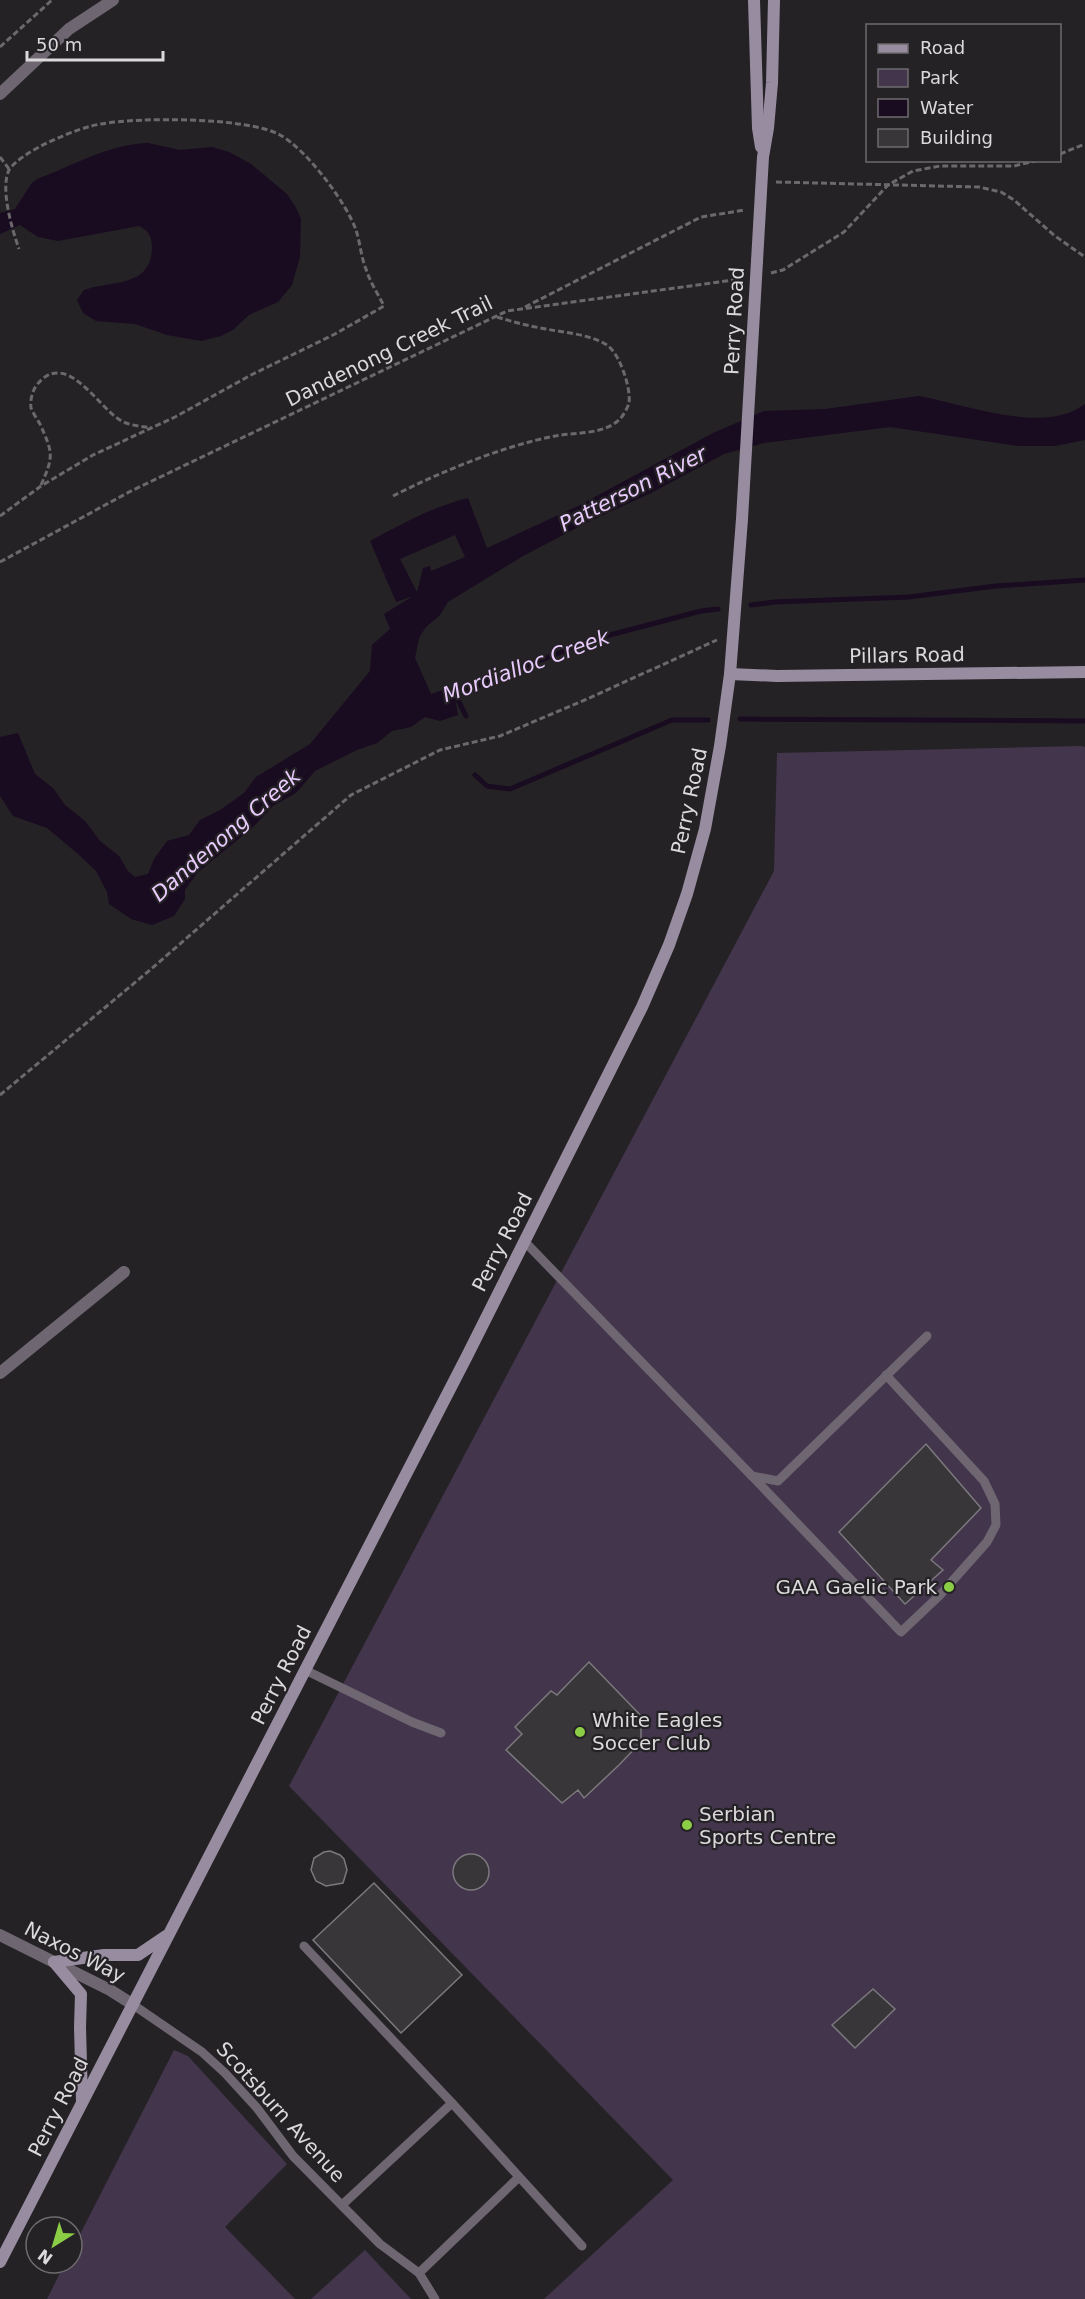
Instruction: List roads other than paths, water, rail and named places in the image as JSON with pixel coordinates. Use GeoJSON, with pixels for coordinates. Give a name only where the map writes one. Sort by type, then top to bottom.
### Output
{"type":"FeatureCollection","features":[{"type":"Feature","properties":{"kind":"main road"},"geometry":{"type":"LineString","coordinates":[[750,0],[754,22]]}},
{"type":"Feature","properties":{"kind":"main road","name":"Perry Road"},"geometry":{"type":"LineString","coordinates":[[754,0],[758,128],[763,157]]}},
{"type":"Feature","properties":{"kind":"main road","name":"Perry Road"},"geometry":{"type":"LineString","coordinates":[[0,2262],[305,1670],[642,1007],[669,945],[687,894],[705,829],[730,674],[742,519],[759,210],[772,83],[774,0]]}},
{"type":"Feature","properties":{"kind":"main road","name":"Pillars Road"},"geometry":{"type":"LineString","coordinates":[[730,674],[777,676],[1085,672]]}},
{"type":"Feature","properties":{"kind":"main road"},"geometry":{"type":"LineString","coordinates":[[54,1962],[104,1955],[138,1955],[169,1935]]}},
{"type":"Feature","properties":{"kind":"main road"},"geometry":{"type":"LineString","coordinates":[[54,1962],[81,1994],[82,2103]]}},
{"type":"Feature","properties":{"kind":"street"},"geometry":{"type":"LineString","coordinates":[[0,94],[69,28],[112,0]]}},
{"type":"Feature","properties":{"kind":"street"},"geometry":{"type":"LineString","coordinates":[[0,1373],[124,1272]]}},
{"type":"Feature","properties":{"kind":"street","name":"Naxos Way"},"geometry":{"type":"LineString","coordinates":[[0,1935],[110,1990],[132,2004]]}},
{"type":"Feature","properties":{"kind":"lane"},"geometry":{"type":"LineString","coordinates":[[524,1241],[901,1632],[939,1596],[987,1542],[996,1525],[995,1504],[984,1481],[886,1375]]}},
{"type":"Feature","properties":{"kind":"lane"},"geometry":{"type":"LineString","coordinates":[[752,1476],[777,1481],[927,1336]]}},
{"type":"Feature","properties":{"kind":"lane"},"geometry":{"type":"LineString","coordinates":[[305,1670],[441,1733]]}},
{"type":"Feature","properties":{"kind":"lane"},"geometry":{"type":"LineString","coordinates":[[304,1946],[452,2103],[582,2246]]}},
{"type":"Feature","properties":{"kind":"lane","name":"Scotsburn Avenue"},"geometry":{"type":"LineString","coordinates":[[132,2004],[202,2052],[225,2073],[257,2108],[293,2156],[380,2244],[419,2274],[435,2299]]}},
{"type":"Feature","properties":{"kind":"lane"},"geometry":{"type":"LineString","coordinates":[[342,2205],[452,2103]]}},
{"type":"Feature","properties":{"kind":"lane"},"geometry":{"type":"LineString","coordinates":[[419,2274],[518,2178]]}},
{"type":"Feature","properties":{"kind":"water"},"geometry":{"type":"Polygon","coordinates":[[[148,143],[180,150],[212,147],[229,152],[251,164],[287,194],[301,219],[300,257],[292,285],[278,302],[249,315],[233,330],[221,336],[201,341],[167,335],[135,324],[96,321],[83,313],[77,300],[84,290],[128,280],[145,270],[150,261],[152,244],[148,232],[139,226],[58,241],[38,237],[20,225],[0,234],[0,213],[15,209],[31,184],[37,179],[91,156],[148,143]]]}},
{"type":"Feature","properties":{"kind":"water"},"geometry":{"type":"Polygon","coordinates":[[[919,396],[994,413],[1033,418],[1068,413],[1085,404],[1085,440],[1055,446],[1018,446],[890,427],[764,443],[724,454],[651,493],[588,522],[523,556],[448,602],[440,615],[426,627],[419,638],[415,658],[431,694],[453,687],[458,715],[440,721],[425,717],[411,727],[392,731],[377,743],[357,750],[315,771],[296,793],[273,806],[252,828],[197,873],[185,890],[185,899],[174,916],[152,925],[131,919],[109,904],[107,892],[96,871],[47,828],[13,816],[0,796],[0,737],[18,733],[35,774],[53,788],[65,805],[85,821],[100,841],[119,856],[128,871],[135,877],[148,874],[154,859],[167,841],[189,835],[200,820],[220,810],[244,793],[256,777],[310,744],[370,671],[372,645],[390,629],[384,614],[413,596],[396,602],[370,541],[430,511],[468,498],[487,548],[578,506],[713,433],[764,411],[825,409],[919,396]],[[455,535],[400,559],[417,592],[423,568],[430,566],[431,571],[465,557],[455,535]]]}},
{"type":"Feature","properties":{"kind":"waterway","name":"Mordialloc Creek"},"geometry":{"type":"LineString","coordinates":[[751,605],[909,597],[996,586],[1085,580]]}},
{"type":"Feature","properties":{"kind":"waterway","name":"Mordialloc Creek"},"geometry":{"type":"LineString","coordinates":[[450,697],[591,640],[701,611],[718,609]]}},
{"type":"Feature","properties":{"kind":"waterway"},"geometry":{"type":"LineString","coordinates":[[456,696],[466,716]]}},
{"type":"Feature","properties":{"kind":"waterway"},"geometry":{"type":"LineString","coordinates":[[740,719],[1085,721]]}},
{"type":"Feature","properties":{"kind":"waterway"},"geometry":{"type":"LineString","coordinates":[[475,775],[487,786],[510,789],[672,720],[708,720]]}},
{"type":"Feature","properties":{"kind":"place","name":"GAA Gaelic Park"},"geometry":{"type":"Point","coordinates":[949,1587]}},
{"type":"Feature","properties":{"kind":"place","name":"White Eagles Soccer Club"},"geometry":{"type":"Point","coordinates":[580,1732]}},
{"type":"Feature","properties":{"kind":"place","name":"Serbian Sports Centre"},"geometry":{"type":"Point","coordinates":[687,1825]}},
{"type":"Feature","properties":{"kind":"water label","name":"Patterson River"},"geometry":{"type":"Point","coordinates":[633,489]}},
{"type":"Feature","properties":{"kind":"water label","name":"Dandenong Creek"},"geometry":{"type":"Point","coordinates":[226,835]}}]}
